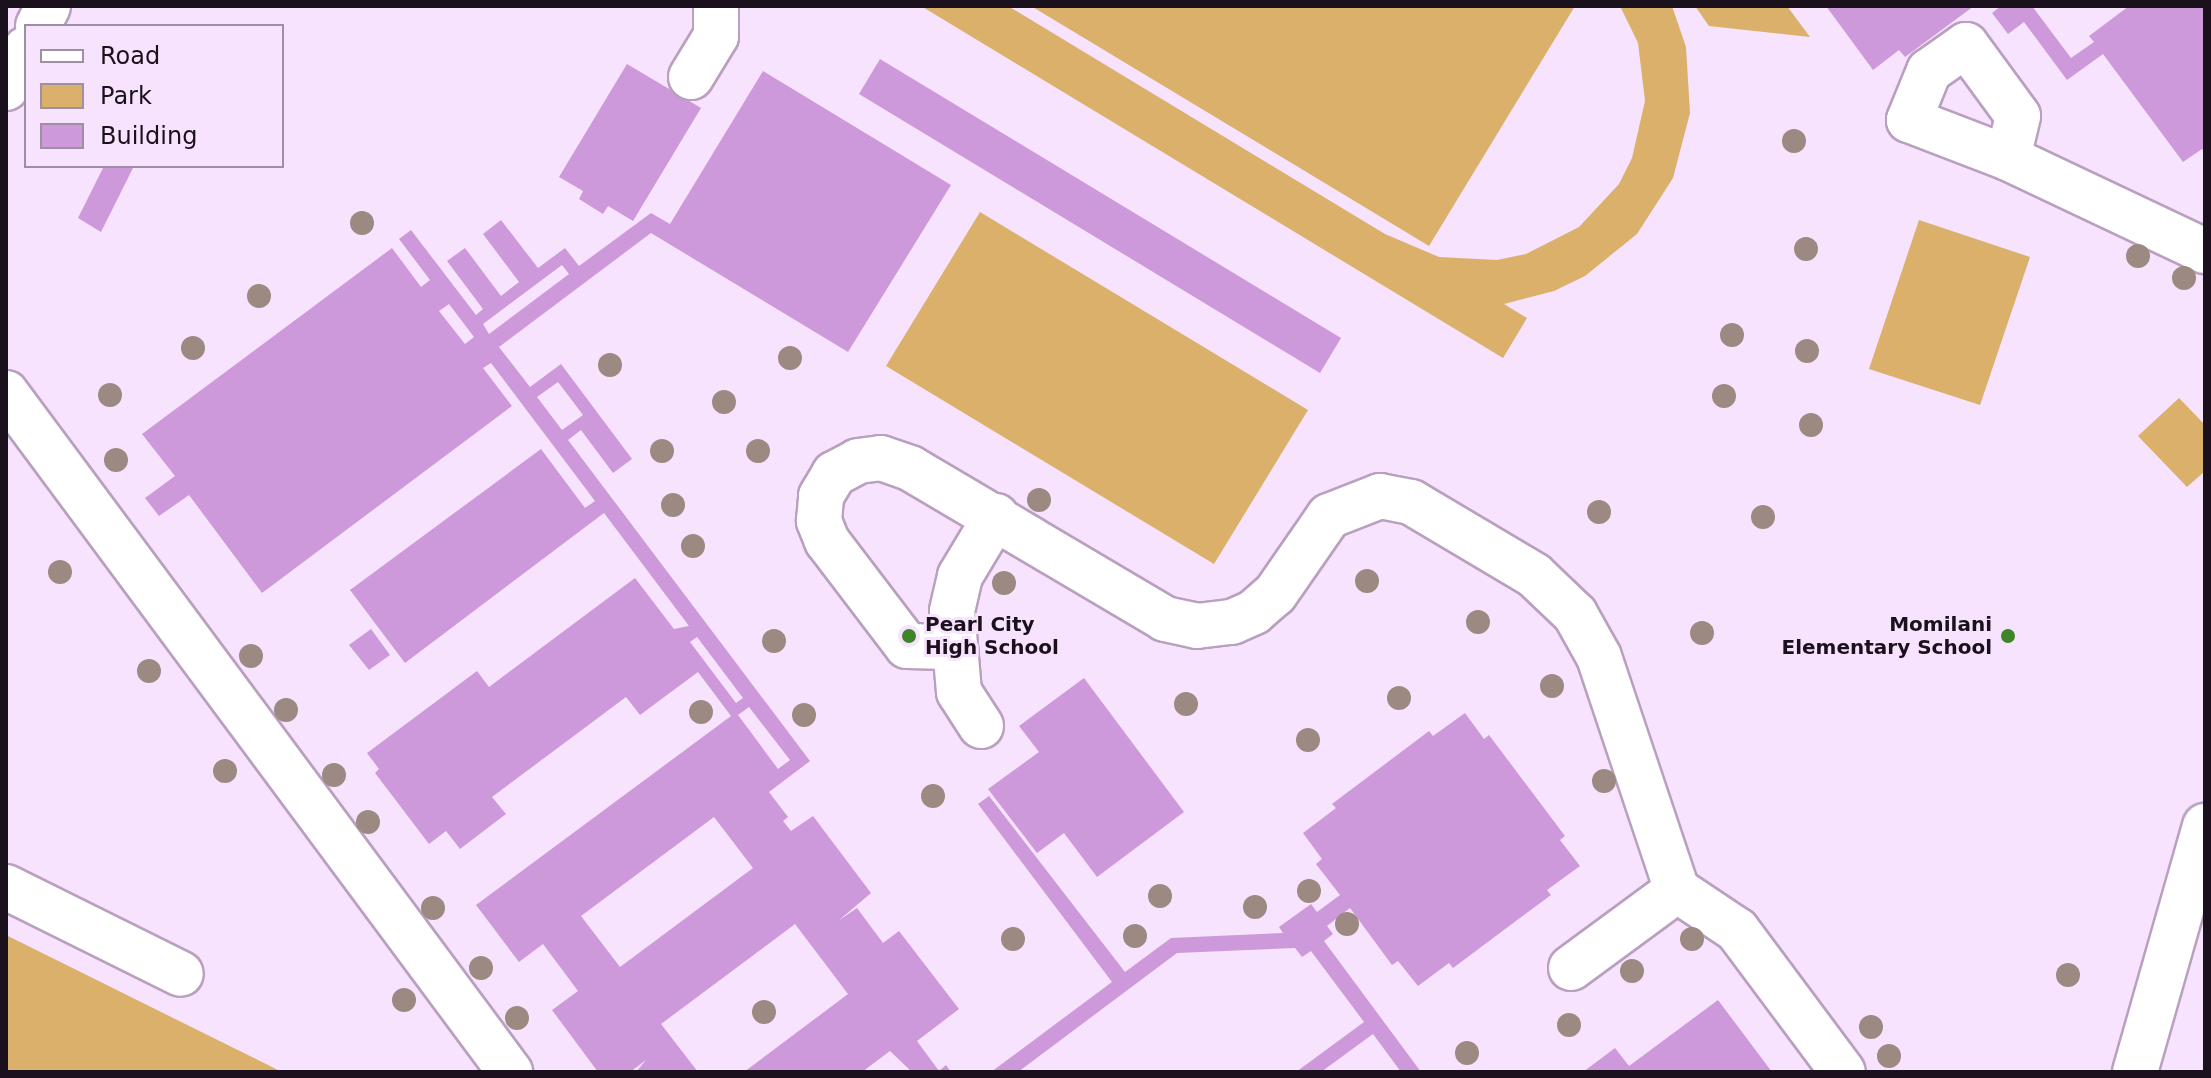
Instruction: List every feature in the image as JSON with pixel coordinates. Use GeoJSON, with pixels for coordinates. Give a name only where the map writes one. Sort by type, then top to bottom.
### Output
{"type":"FeatureCollection","features":[{"type":"Feature","properties":{"kind":"lane"},"geometry":{"type":"LineString","coordinates":[[39,24],[48,6]]}},
{"type":"Feature","properties":{"kind":"lane"},"geometry":{"type":"LineString","coordinates":[[691,77],[716,36],[716,6]]}},
{"type":"Feature","properties":{"kind":"lane"},"geometry":{"type":"LineString","coordinates":[[6,88],[24,53]]}},
{"type":"Feature","properties":{"kind":"lane"},"geometry":{"type":"LineString","coordinates":[[2008,158],[2205,251]]}},
{"type":"Feature","properties":{"kind":"lane"},"geometry":{"type":"LineString","coordinates":[[6,393],[510,1072]]}},
{"type":"Feature","properties":{"kind":"lane"},"geometry":{"type":"LineString","coordinates":[[951,647],[907,646],[827,541],[819,521],[821,496],[834,474],[858,461],[881,458],[996,516],[1165,619],[1197,626],[1232,622],[1254,612],[1275,594],[1329,516],[1380,496],[1411,502],[1534,575],[1575,614],[1599,657],[1677,890],[1737,930],[1843,1072]]}},
{"type":"Feature","properties":{"kind":"lane"},"geometry":{"type":"LineString","coordinates":[[981,726],[959,692],[951,647],[960,576],[996,516]]}},
{"type":"Feature","properties":{"kind":"lane"},"geometry":{"type":"LineString","coordinates":[[2135,1072],[2205,826]]}},
{"type":"Feature","properties":{"kind":"lane"},"geometry":{"type":"LineString","coordinates":[[6,887],[181,974]]}},
{"type":"Feature","properties":{"kind":"lane"},"geometry":{"type":"LineString","coordinates":[[1571,968],[1677,890]]}},
{"type":"Feature","properties":{"kind":"green space"},"geometry":{"type":"Polygon","coordinates":[[[921,6],[1008,6],[1385,234],[1439,257],[1497,260],[1526,254],[1579,227],[1619,184],[1632,158],[1645,101],[1638,43],[1620,6],[1672,6],[1686,47],[1690,113],[1673,178],[1637,234],[1585,276],[1554,291],[1504,304],[1527,318],[1503,358],[921,6]]]}},
{"type":"Feature","properties":{"kind":"green space"},"geometry":{"type":"Polygon","coordinates":[[[1031,6],[1575,6],[1429,246],[1031,6]]]}},
{"type":"Feature","properties":{"kind":"green space"},"geometry":{"type":"Polygon","coordinates":[[[1695,6],[1787,6],[1810,37],[1709,26],[1695,6]]]}},
{"type":"Feature","properties":{"kind":"green space"},"geometry":{"type":"Polygon","coordinates":[[[980,212],[1308,410],[1214,564],[886,366],[980,212]]]}},
{"type":"Feature","properties":{"kind":"green space"},"geometry":{"type":"Polygon","coordinates":[[[1919,220],[2030,257],[1980,405],[1869,369],[1919,220]]]}},
{"type":"Feature","properties":{"kind":"green space"},"geometry":{"type":"Polygon","coordinates":[[[2179,398],[2205,425],[2205,471],[2187,487],[2138,436],[2179,398]]]}},
{"type":"Feature","properties":{"kind":"green space"},"geometry":{"type":"Polygon","coordinates":[[[6,935],[282,1072],[6,1072],[6,935]]]}},
{"type":"Feature","properties":{"kind":"building"},"geometry":{"type":"Polygon","coordinates":[[[1826,6],[1974,6],[1905,57],[1899,50],[1873,70],[1826,6]]]}},
{"type":"Feature","properties":{"kind":"building"},"geometry":{"type":"Polygon","coordinates":[[[2001,6],[2032,6],[2071,58],[2094,42],[2089,36],[2129,6],[2205,6],[2205,153],[2202,149],[2183,162],[2103,54],[2067,80],[2024,22],[2008,34],[1992,13],[2001,6]]]}},
{"type":"Feature","properties":{"kind":"building"},"geometry":{"type":"Polygon","coordinates":[[[880,59],[1341,338],[1320,373],[859,94],[880,59]]]}},
{"type":"Feature","properties":{"kind":"building"},"geometry":{"type":"Polygon","coordinates":[[[627,64],[701,108],[633,221],[608,206],[603,214],[579,199],[583,191],[559,177],[627,64]]]}},
{"type":"Feature","properties":{"kind":"building"},"geometry":{"type":"Polygon","coordinates":[[[763,71],[951,185],[848,352],[651,233],[499,347],[530,387],[561,364],[632,459],[613,473],[581,430],[568,440],[810,761],[769,792],[788,817],[783,821],[791,831],[813,816],[871,893],[838,921],[857,908],[883,943],[899,931],[959,1009],[917,1041],[939,1071],[946,1065],[951,1072],[912,1072],[890,1051],[862,1072],[744,1072],[848,994],[795,924],[661,1024],[698,1072],[636,1072],[646,1060],[630,1072],[598,1072],[552,1010],[578,991],[543,944],[519,962],[476,905],[731,716],[698,672],[640,715],[626,697],[492,797],[506,814],[460,849],[446,831],[429,844],[375,773],[379,769],[367,753],[477,671],[489,687],[635,578],[674,629],[689,626],[604,513],[405,663],[350,590],[541,449],[585,508],[595,501],[491,363],[483,368],[512,406],[262,593],[189,495],[159,516],[145,498],[175,476],[142,434],[392,248],[421,287],[430,280],[399,239],[411,230],[476,315],[483,309],[447,261],[465,248],[501,296],[519,282],[483,234],[501,220],[538,268],[565,248],[579,266],[651,213],[670,224],[763,71]],[[562,265],[483,324],[489,334],[569,274],[562,265]],[[449,304],[439,311],[465,344],[474,337],[449,304]],[[558,382],[537,397],[562,430],[583,415],[558,382]],[[697,637],[690,642],[736,703],[743,698],[697,637]],[[749,707],[738,715],[778,769],[790,760],[749,707]],[[714,817],[581,916],[620,967],[753,868],[714,817]]]}},
{"type":"Feature","properties":{"kind":"building"},"geometry":{"type":"Polygon","coordinates":[[[103,168],[133,168],[101,232],[78,218],[103,168]]]}},
{"type":"Feature","properties":{"kind":"building"},"geometry":{"type":"Polygon","coordinates":[[[371,629],[390,655],[369,670],[349,645],[371,629]]]}},
{"type":"Feature","properties":{"kind":"building"},"geometry":{"type":"Polygon","coordinates":[[[1084,678],[1184,812],[1097,877],[1064,833],[1037,853],[988,789],[1039,752],[1019,726],[1084,678]]]}},
{"type":"Feature","properties":{"kind":"building"},"geometry":{"type":"Polygon","coordinates":[[[1465,713],[1484,739],[1489,735],[1565,836],[1560,840],[1580,866],[1547,890],[1551,895],[1453,968],[1449,963],[1418,986],[1398,961],[1392,965],[1350,908],[1327,926],[1333,934],[1324,941],[1421,1072],[1401,1072],[1373,1034],[1321,1072],[1296,1072],[1364,1022],[1311,951],[1302,957],[1295,948],[1177,953],[1018,1072],[991,1072],[1112,982],[978,804],[989,796],[1125,972],[1171,938],[1283,933],[1279,927],[1311,904],[1317,912],[1340,895],[1316,864],[1322,859],[1303,833],[1336,808],[1332,804],[1429,731],[1433,736],[1465,713]]]}},
{"type":"Feature","properties":{"kind":"building"},"geometry":{"type":"Polygon","coordinates":[[[1718,1000],[1772,1072],[1583,1072],[1615,1048],[1629,1066],[1718,1000]]]}},
{"type":"Feature","properties":{"kind":"place","name":"Pearl City High School"},"geometry":{"type":"Point","coordinates":[909,636]}},
{"type":"Feature","properties":{"kind":"place","name":"Momilani Elementary School"},"geometry":{"type":"Point","coordinates":[2008,636]}}]}
